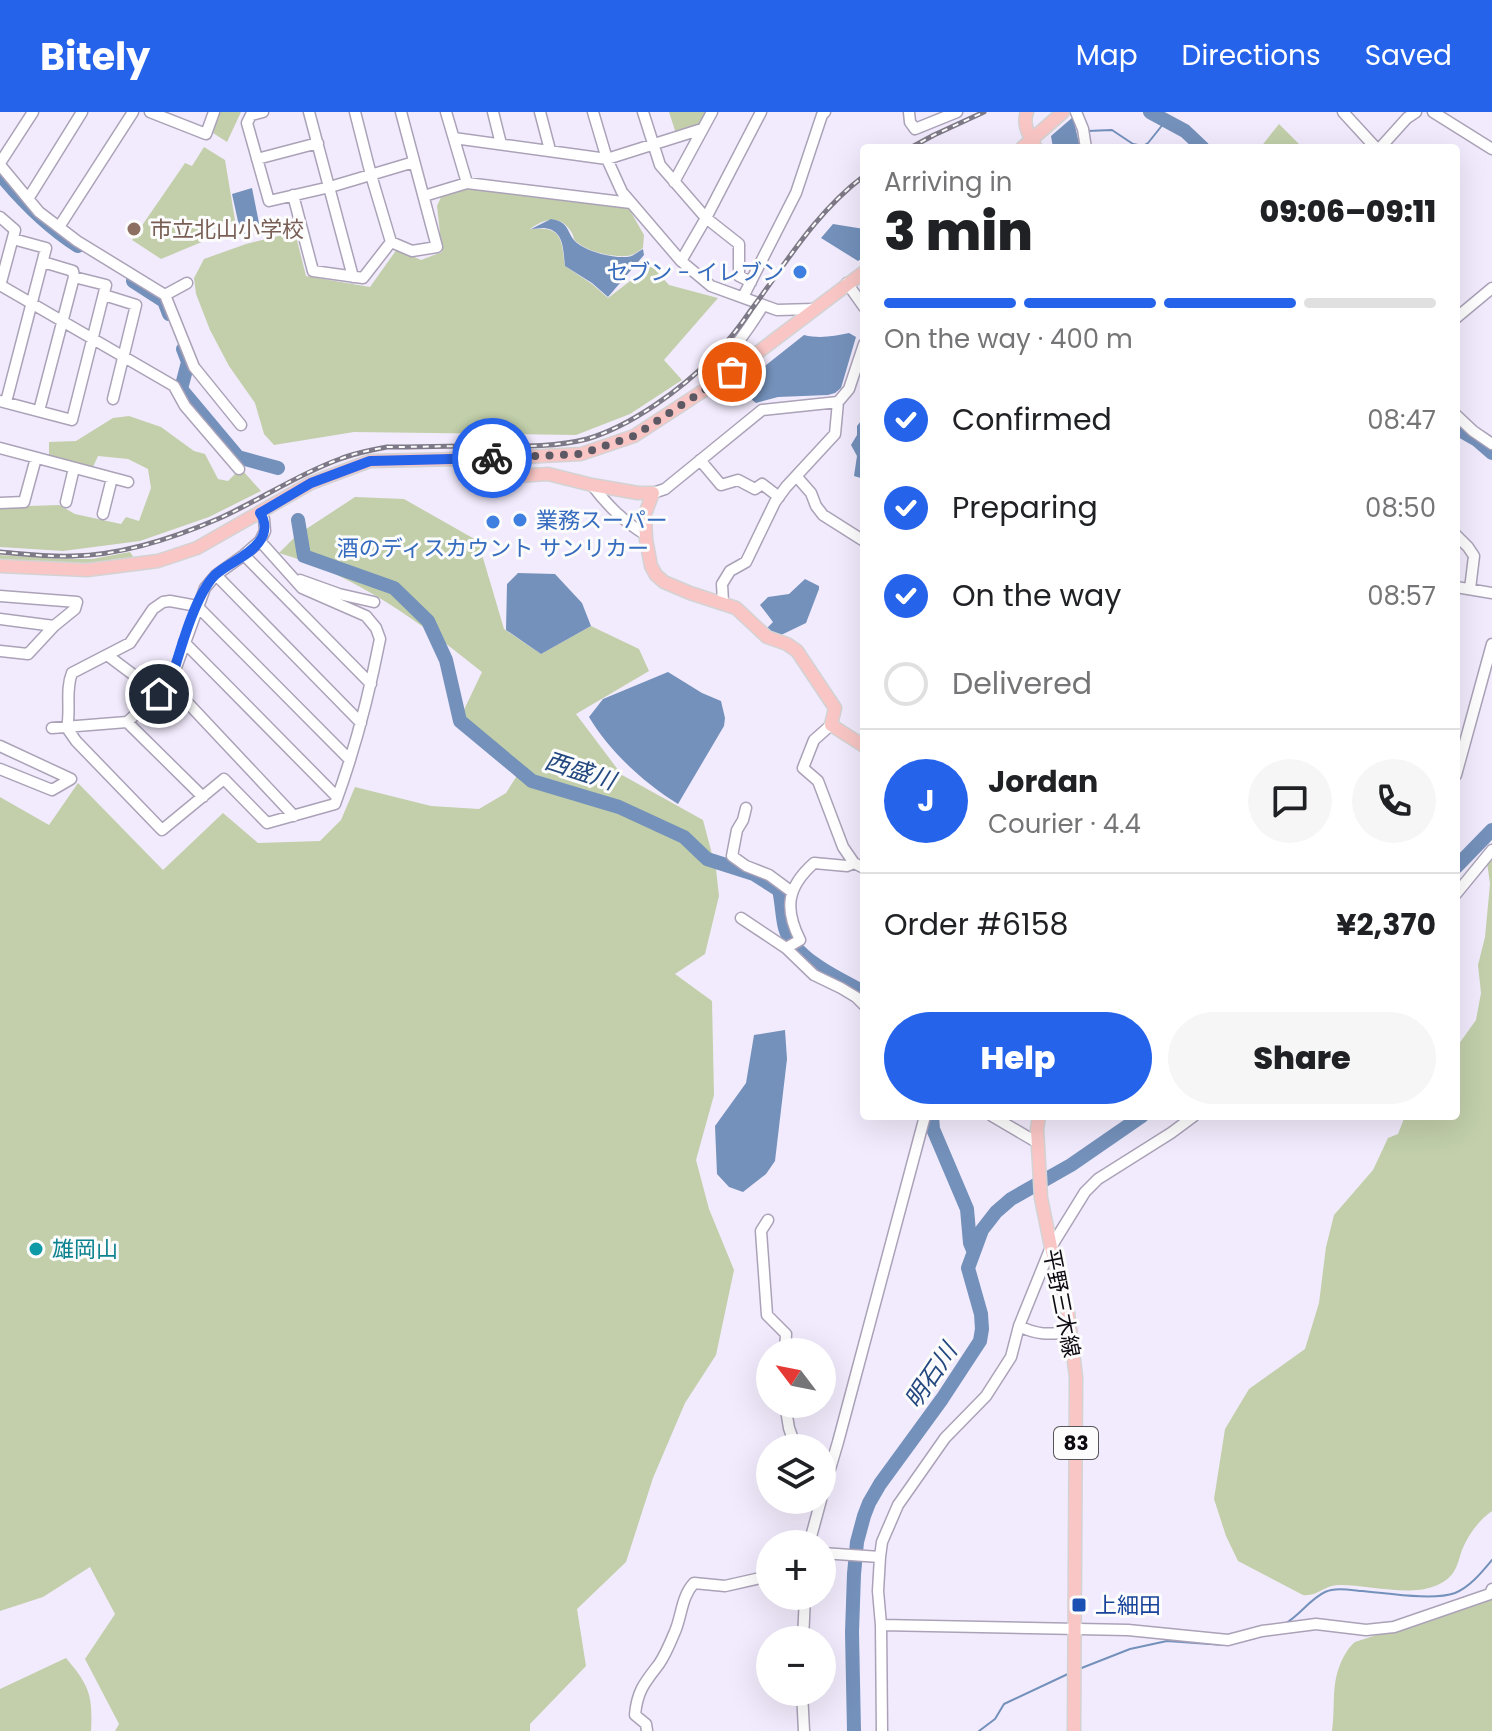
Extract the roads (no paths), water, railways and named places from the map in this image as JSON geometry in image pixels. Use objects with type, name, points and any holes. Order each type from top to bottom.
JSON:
[{"type":"main road","points":[[1027,112],[1025,120],[1030,144]]},
{"type":"main road","points":[[1031,144],[1063,112]]},
{"type":"main road","points":[[0,566],[87,570],[158,561],[197,548],[311,483],[370,461],[470,462],[581,454],[634,436],[732,372],[860,275]]},
{"type":"main road","points":[[470,462],[484,478],[548,474],[592,485],[653,493],[645,514],[651,566],[656,575],[664,582],[690,593],[736,608],[767,637],[797,651],[835,708],[831,725],[860,743]]},
{"type":"main road","name":"平野三木線","points":[[1038,1120],[1041,1198],[1068,1313],[1076,1377],[1074,1731]]},
{"type":"street","points":[[33,112],[0,164],[39,212],[77,241],[165,295],[194,367],[241,425]]},
{"type":"street","points":[[28,199],[82,112]]},
{"type":"street","points":[[59,227],[133,112]]},
{"type":"street","points":[[150,112],[206,134],[214,112]]},
{"type":"street","points":[[263,112],[251,115],[247,123],[269,201],[414,162]]},
{"type":"street","points":[[309,112],[353,277]]},
{"type":"street","points":[[355,112],[391,242]]},
{"type":"street","points":[[391,242],[412,251],[437,247],[401,112]]},
{"type":"street","points":[[446,112],[467,183]]},
{"type":"street","points":[[493,112],[501,144]]},
{"type":"street","points":[[540,112],[550,150]]},
{"type":"street","points":[[593,112],[607,159],[622,192],[681,261],[711,286],[763,305],[777,310],[814,309]]},
{"type":"street","points":[[643,112],[660,165],[706,218],[739,244],[739,276],[751,282]]},
{"type":"street","points":[[674,182],[712,112]]},
{"type":"street","points":[[681,261],[761,112]]},
{"type":"street","points":[[743,297],[796,193],[825,112]]},
{"type":"street","points":[[909,112],[915,129],[942,115],[957,112]]},
{"type":"street","points":[[1076,112],[1085,144]]},
{"type":"street","points":[[1343,112],[1374,144]]},
{"type":"street","points":[[1382,144],[1416,112]]},
{"type":"street","points":[[1433,112],[1492,149]]},
{"type":"street","points":[[454,138],[607,159],[702,129]]},
{"type":"street","points":[[257,159],[318,143]]},
{"type":"street","points":[[424,196],[467,183],[631,203]]},
{"type":"street","points":[[293,195],[313,271],[363,278],[391,242]]},
{"type":"street","points":[[0,217],[15,230],[0,285],[174,386],[185,406],[239,469]]},
{"type":"street","points":[[13,239],[46,248],[3,401],[72,420],[106,285],[74,277]]},
{"type":"street","points":[[39,411],[74,277],[73,271],[43,262]]},
{"type":"street","points":[[165,295],[187,283]]},
{"type":"street","points":[[847,283],[860,301]]},
{"type":"street","points":[[1460,315],[1492,288]]},
{"type":"street","points":[[104,295],[136,305],[113,399]]},
{"type":"street","points":[[707,388],[763,305]]},
{"type":"street","points":[[723,602],[722,584],[730,571],[746,562],[779,497],[835,434],[838,402],[849,389],[860,356]]},
{"type":"street","points":[[653,493],[665,489],[762,410],[838,402]]},
{"type":"street","points":[[1460,419],[1492,444]]},
{"type":"street","points":[[1,450],[128,482]]},
{"type":"street","points":[[0,503],[24,502],[36,458]]},
{"type":"street","points":[[700,460],[721,485],[738,480],[755,489],[762,484],[779,497]]},
{"type":"street","points":[[66,502],[74,468]]},
{"type":"street","points":[[797,477],[811,493],[823,515],[860,538]]},
{"type":"street","points":[[103,514],[112,478]]},
{"type":"street","points":[[592,485],[626,523],[646,535]]},
{"type":"street","points":[[52,728],[127,722],[170,684],[205,588],[216,575],[260,541],[265,531],[260,513]]},
{"type":"street","points":[[1460,539],[1474,556],[1470,589]]},
{"type":"street","points":[[260,541],[302,588],[366,616],[380,639],[361,723],[350,760],[335,804],[267,823],[224,779],[162,830],[67,728],[70,716],[69,679],[72,673],[130,643],[153,609],[170,601],[197,606],[350,760]]},
{"type":"street","points":[[244,555],[371,684]]},
{"type":"street","points":[[216,575],[361,723]]},
{"type":"street","points":[[294,578],[374,602]]},
{"type":"street","points":[[1460,588],[1492,593]]},
{"type":"street","points":[[0,596],[77,602],[75,609],[28,654],[0,651]]},
{"type":"street","points":[[0,619],[54,626]]},
{"type":"street","points":[[184,642],[337,797]]},
{"type":"street","points":[[1460,760],[1492,644]]},
{"type":"street","points":[[107,655],[159,694]]},
{"type":"street","points":[[170,684],[294,816]]},
{"type":"street","points":[[127,722],[203,797]]},
{"type":"street","points":[[831,725],[814,740],[803,768],[818,781],[843,847],[859,866]]},
{"type":"street","points":[[0,746],[71,779],[52,790],[0,769]]},
{"type":"street","points":[[746,808],[737,830],[732,856],[746,866],[769,875],[792,892]]},
{"type":"street","points":[[1460,889],[1492,850]]},
{"type":"street","points":[[786,948],[800,940],[789,904],[792,892],[806,870],[814,863],[859,866]]},
{"type":"street","points":[[741,918],[786,948],[814,975],[849,992],[860,1002]]},
{"type":"street","points":[[836,1448],[924,1120]]},
{"type":"street","points":[[999,1120],[1038,1143]]},
{"type":"street","points":[[882,1731],[880,1557],[885,1534],[904,1493],[945,1438],[986,1396],[1011,1357],[1019,1326],[1051,1247],[1085,1192],[1098,1179],[1189,1120]]},
{"type":"street","points":[[768,1220],[761,1231],[767,1315],[786,1334],[786,1338]]},
{"type":"street","points":[[1019,1326],[1044,1335],[1071,1332]]},
{"type":"street","points":[[836,1554],[880,1557]]},
{"type":"street","points":[[647,1731],[646,1724],[635,1715],[636,1703],[644,1682],[661,1662],[676,1629],[687,1591],[694,1583],[725,1586],[756,1578]]},
{"type":"street","points":[[881,1625],[1128,1630],[1228,1640],[1262,1631],[1316,1624],[1366,1630],[1394,1627],[1490,1594],[1492,1589]]},
{"type":"street","points":[[803,1706],[804,1731]]},
{"type":"water","points":[[1073,117],[1079,144],[1052,144],[1051,136]]},
{"type":"water","points":[[252,188],[260,228],[241,235],[232,194]]},
{"type":"water","points":[[551,219],[562,223],[577,243],[594,252],[626,257],[643,249],[644,255],[608,297],[565,266],[562,242],[556,233],[544,228],[531,229]]},
{"type":"water","points":[[833,224],[860,228],[860,260],[858,261],[821,238]]},
{"type":"water","points":[[849,333],[856,337],[841,388],[835,393],[778,397],[756,403],[737,388],[804,335],[821,337]]},
{"type":"water","points":[[860,422],[860,478],[854,476],[857,456],[851,445],[857,435]]},
{"type":"water","points":[[518,573],[555,574],[582,603],[591,626],[541,654],[506,630],[507,584]]},
{"type":"water","points":[[805,579],[819,586],[806,623],[779,636],[767,628],[773,622],[760,605],[768,597],[789,594]]},
{"type":"water","points":[[668,672],[721,701],[725,718],[724,726],[678,804],[629,766],[589,717],[603,699]]},
{"type":"water","points":[[785,1030],[787,1059],[775,1161],[766,1174],[743,1192],[729,1187],[717,1174],[715,1126],[746,1083],[754,1035]]},
{"type":"waterway","points":[[1150,112],[1185,131],[1199,144]]},
{"type":"waterway","points":[[1146,144],[1164,123],[1173,123]]},
{"type":"waterway","points":[[1087,131],[1112,130],[1133,144]]},
{"type":"waterway","name":"西盛川","points":[[0,174],[36,213],[78,246]]},
{"type":"waterway","name":"西盛川","points":[[133,281],[164,301],[169,314]]},
{"type":"waterway","name":"西盛川","points":[[183,349],[188,362],[181,389],[238,457],[278,468]]},
{"type":"waterway","points":[[1460,430],[1492,453]]},
{"type":"waterway","name":"西盛川","points":[[298,520],[304,556],[394,588],[428,621],[446,660],[460,721],[532,781],[619,807],[684,837],[707,859],[754,874],[779,890],[785,928],[797,949],[818,966],[860,990]]},
{"type":"waterway","name":"明石川","points":[[1460,863],[1492,830]]},
{"type":"waterway","name":"西盛川","points":[[932,1120],[933,1129],[967,1209],[973,1250]]},
{"type":"waterway","name":"明石川","points":[[854,1731],[852,1632],[857,1542],[869,1503],[880,1484],[980,1341],[981,1314],[968,1268],[982,1230],[1011,1199],[1071,1165],[1136,1120]]},
{"type":"waterway","points":[[1286,1623],[1320,1595],[1333,1590],[1422,1596],[1455,1593],[1471,1583],[1492,1560]]},
{"type":"waterway","points":[[1231,1644],[1255,1638]]},
{"type":"waterway","points":[[1079,1669],[1130,1649],[1167,1641],[1224,1645]]},
{"type":"waterway","points":[[979,1731],[995,1719],[1004,1704],[1070,1673]]},
{"type":"railway","points":[[917,144],[984,112]]},
{"type":"railway","points":[[0,552],[46,556],[92,555],[148,544],[220,518],[324,465],[375,449],[547,445],[574,442],[604,433],[655,405],[713,357],[816,222],[860,179]]},
{"type":"place","name":"市立北山小学校","points":[[134,229]]},
{"type":"place","name":"セブン - イレブン","points":[[800,272]]},
{"type":"place","name":"業務スーパー","points":[[520,520]]},
{"type":"place","name":"酒のディスカウント サンリカー","points":[[493,522]]},
{"type":"place","name":"雄岡山","points":[[36,1249]]},
{"type":"place","name":"上細田","points":[[1079,1605]]}]
